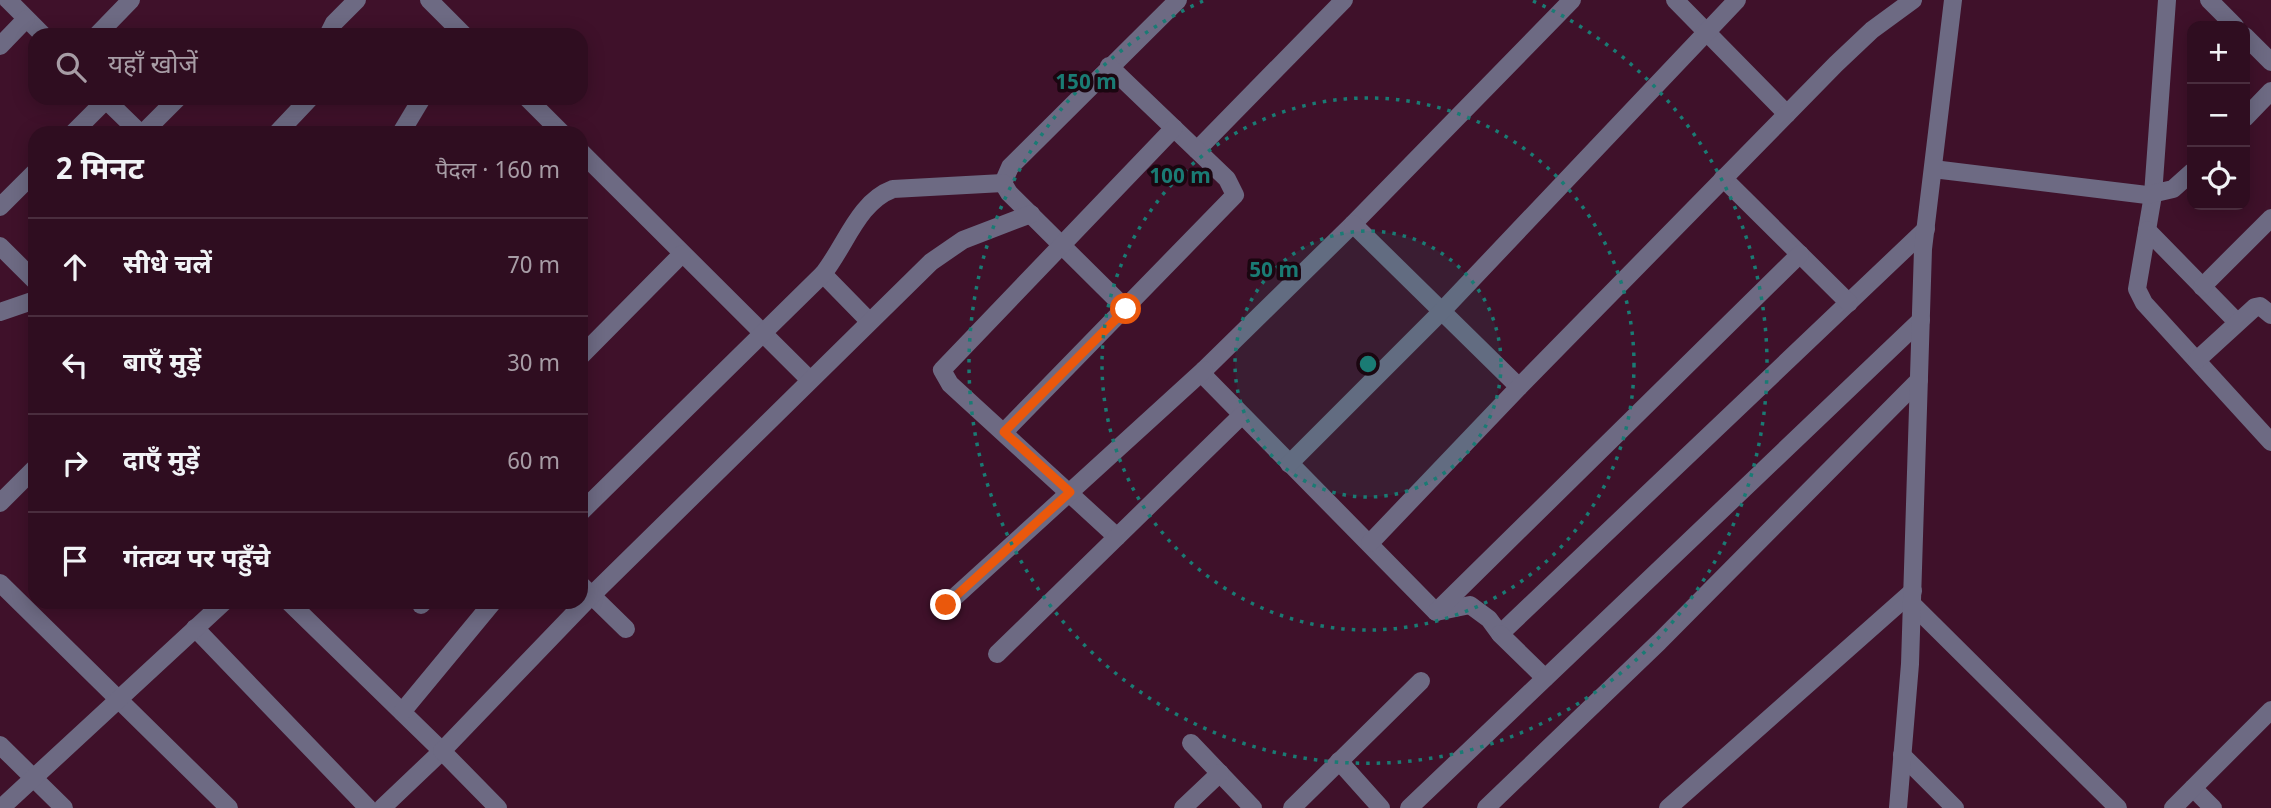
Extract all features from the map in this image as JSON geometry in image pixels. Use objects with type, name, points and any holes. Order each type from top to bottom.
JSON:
[{"type":"street","points":[[8,0],[36,28]]},
{"type":"street","points":[[104,28],[131,0]]},
{"type":"street","points":[[332,28],[357,0]]},
{"type":"street","points":[[429,0],[457,28]]},
{"type":"street","points":[[1003,183],[1010,167],[1178,0]]},
{"type":"street","points":[[946,605],[1204,370],[1353,224],[1572,0]]},
{"type":"street","points":[[1675,0],[1787,114]]},
{"type":"street","points":[[1289,464],[1441,312],[1737,0]]},
{"type":"street","points":[[1370,543],[1787,114],[1872,30],[1913,0]]},
{"type":"street","points":[[1898,808],[1912,598],[1926,229],[1953,0]]},
{"type":"street","points":[[2167,0],[2153,195],[2138,280],[2139,295],[2271,442]]},
{"type":"street","points":[[2209,0],[2230,21]]},
{"type":"street","points":[[1198,150],[1332,4]]},
{"type":"street","points":[[0,46],[26,19]]},
{"type":"street","points":[[2250,41],[2271,62]]},
{"type":"street","points":[[1004,432],[1235,195],[1227,179],[1110,65]]},
{"type":"street","points":[[2250,113],[2271,91]]},
{"type":"street","points":[[80,126],[99,105]]},
{"type":"street","points":[[112,105],[134,126]]},
{"type":"street","points":[[149,126],[171,105]]},
{"type":"street","points":[[283,126],[300,105]]},
{"type":"street","points":[[405,126],[418,105]]},
{"type":"street","points":[[533,105],[553,126]]},
{"type":"street","points":[[1116,537],[950,384],[942,370],[1174,128]]},
{"type":"street","points":[[588,159],[809,379]]},
{"type":"street","points":[[1933,169],[2153,195],[2173,189],[2187,176]]},
{"type":"street","points":[[1723,178],[1849,303]]},
{"type":"street","points":[[0,207],[28,179]]},
{"type":"street","points":[[1003,183],[1126,309]]},
{"type":"street","points":[[588,505],[823,274],[841,252],[863,209],[877,195],[893,189],[1003,183]]},
{"type":"street","points":[[588,589],[945,249],[1031,214]]},
{"type":"street","points":[[2202,287],[2271,218]]},
{"type":"street","points":[[1353,224],[1519,387]]},
{"type":"street","points":[[1500,634],[1926,229]]},
{"type":"street","points":[[2147,230],[2237,323]]},
{"type":"street","points":[[0,246],[28,274]]},
{"type":"street","points":[[588,349],[682,254]]},
{"type":"street","points":[[1436,612],[1800,254]]},
{"type":"street","points":[[823,274],[869,321]]},
{"type":"street","points":[[0,312],[28,302]]},
{"type":"street","points":[[2197,360],[2260,306],[2271,315]]},
{"type":"street","points":[[1409,808],[1921,320]]},
{"type":"street","points":[[1204,370],[1206,378],[1436,612]]},
{"type":"street","points":[[1486,808],[1659,642],[1919,380]]},
{"type":"street","points":[[997,654],[1242,415]]},
{"type":"street","points":[[0,503],[28,475]]},
{"type":"street","points":[[0,583],[229,808]]},
{"type":"street","points":[[588,593],[626,629]]},
{"type":"street","points":[[1668,808],[1912,598]]},
{"type":"street","points":[[1912,598],[2118,808]]},
{"type":"street","points":[[1436,612],[1470,604],[1489,619],[1500,634],[1545,678]]},
{"type":"street","points":[[1,808],[216,609]]},
{"type":"street","points":[[296,609],[498,808]]},
{"type":"street","points":[[402,712],[487,609]]},
{"type":"street","points":[[382,808],[442,751],[570,609]]},
{"type":"street","points":[[195,628],[368,808]]},
{"type":"street","points":[[1292,808],[1421,681]]},
{"type":"street","points":[[2173,808],[2271,710]]},
{"type":"street","points":[[1191,743],[1253,808]]},
{"type":"street","points":[[0,745],[64,808]]},
{"type":"street","points":[[1902,755],[1955,808]]},
{"type":"street","points":[[1339,761],[1381,808]]},
{"type":"street","points":[[1183,808],[1220,773]]},
{"type":"street","points":[[2193,788],[2213,808]]},
{"type":"route","points":[[946,605],[1070,492],[1004,432],[1126,309]]}]
